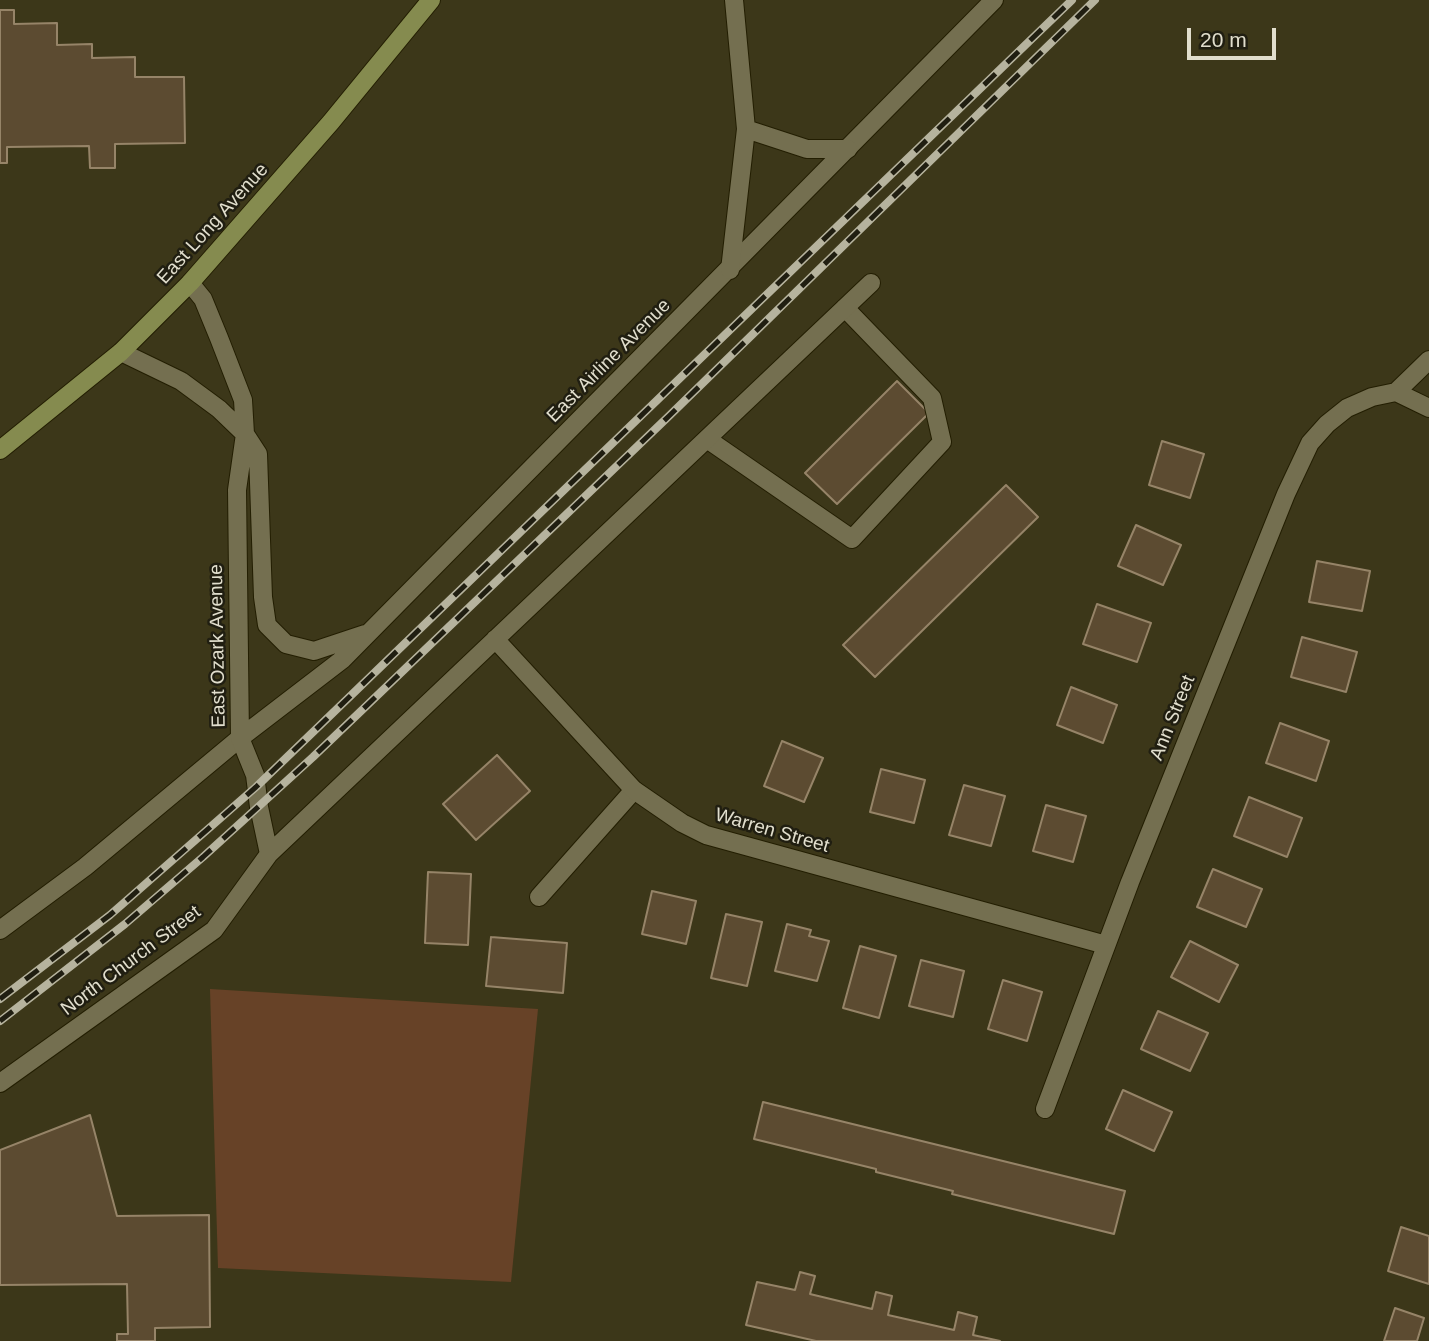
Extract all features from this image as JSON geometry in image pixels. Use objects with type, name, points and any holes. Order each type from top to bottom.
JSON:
[{"type":"main road","name":"East Long Avenue","points":[[0,450],[121,352],[190,282],[331,121],[431,0]]},
{"type":"street","points":[[730,270],[746,129],[734,0]]},
{"type":"street","name":"East Airline Avenue","points":[[0,930],[113,844],[240,738],[343,659],[995,0]]},
{"type":"street","points":[[746,129],[807,149],[848,149]]},
{"type":"street","name":"East Ozark Avenue","points":[[190,282],[203,299],[243,400],[245,434],[237,490],[240,738],[256,775],[259,807],[269,854]]},
{"type":"street","points":[[269,854],[871,283]]},
{"type":"street","points":[[707,439],[852,539],[942,442],[932,398],[845,309]]},
{"type":"street","points":[[121,352],[181,381],[219,409],[245,434],[258,454],[263,597],[267,625],[286,644],[314,651],[368,634]]},
{"type":"street","points":[[1429,360],[1396,392],[1429,408]]},
{"type":"street","name":"Ann Street","points":[[1045,1108],[1106,944],[1286,494],[1310,443],[1327,424],[1348,408],[1372,397],[1396,392]]},
{"type":"street","name":"Warren Street","points":[[495,639],[634,790],[682,823],[706,835],[1106,944]]},
{"type":"street","points":[[539,897],[634,790]]},
{"type":"street","name":"North Church Street","points":[[0,1083],[214,930],[269,854]]},
{"type":"shaded area","points":[[210,989],[538,1009],[511,1282],[218,1268]]},
{"type":"building","points":[[0,10],[14,10],[14,24],[57,23],[57,45],[92,44],[92,58],[135,57],[135,77],[184,77],[185,143],[115,144],[115,168],[90,168],[89,146],[7,147],[7,163],[0,163]]},
{"type":"building","points":[[897,381],[929,413],[837,504],[805,473]]},
{"type":"building","points":[[1162,441],[1204,454],[1190,498],[1149,485]]},
{"type":"building","points":[[1006,485],[1038,517],[875,677],[843,645]]},
{"type":"building","points":[[1136,525],[1181,545],[1163,585],[1118,566]]},
{"type":"building","points":[[1317,561],[1370,571],[1362,611],[1309,602]]},
{"type":"building","points":[[1097,604],[1151,623],[1137,662],[1083,644]]},
{"type":"building","points":[[1302,637],[1357,652],[1346,692],[1291,677]]},
{"type":"building","points":[[1071,687],[1117,705],[1103,743],[1057,725]]},
{"type":"building","points":[[1280,723],[1329,741],[1316,781],[1266,763]]},
{"type":"building","points":[[782,741],[823,758],[804,802],[764,786]]},
{"type":"building","points":[[497,755],[530,791],[476,840],[443,804]]},
{"type":"building","points":[[881,769],[925,780],[914,823],[870,812]]},
{"type":"building","points":[[964,785],[1005,796],[991,846],[949,835]]},
{"type":"building","points":[[1249,797],[1302,818],[1287,857],[1234,836]]},
{"type":"building","points":[[1046,805],[1086,816],[1073,862],[1033,851]]},
{"type":"building","points":[[1213,869],[1262,889],[1246,927],[1197,907]]},
{"type":"building","points":[[428,872],[471,874],[468,945],[425,943]]},
{"type":"building","points":[[652,891],[696,901],[686,944],[642,934]]},
{"type":"building","points":[[726,914],[762,922],[747,986],[711,978]]},
{"type":"building","points":[[787,924],[811,930],[809,936],[829,941],[817,981],[775,971]]},
{"type":"building","points":[[491,937],[567,943],[563,993],[486,986]]},
{"type":"building","points":[[1190,941],[1238,965],[1219,1002],[1171,977]]},
{"type":"building","points":[[860,946],[896,956],[879,1018],[843,1008]]},
{"type":"building","points":[[921,960],[964,971],[953,1017],[909,1006]]},
{"type":"building","points":[[1003,980],[1042,992],[1027,1041],[988,1029]]},
{"type":"building","points":[[1158,1011],[1208,1033],[1190,1071],[1141,1049]]},
{"type":"building","points":[[1123,1090],[1172,1112],[1154,1151],[1106,1129]]},
{"type":"building","points":[[763,1102],[1125,1191],[1114,1234],[952,1194],[953,1191],[876,1172],[876,1169],[754,1139]]},
{"type":"building","points":[[90,1115],[117,1216],[209,1215],[210,1327],[155,1328],[155,1341],[117,1341],[117,1334],[128,1334],[127,1284],[0,1285],[0,1150]]},
{"type":"building","points":[[1401,1227],[1429,1236],[1429,1284],[1388,1271]]},
{"type":"building","points":[[800,1272],[815,1276],[810,1294],[872,1309],[876,1292],[892,1296],[888,1315],[954,1330],[958,1312],[977,1317],[973,1335],[1000,1341],[816,1341],[746,1325],[757,1282],[795,1290]]},
{"type":"building","points":[[1395,1308],[1424,1318],[1417,1341],[1384,1341]]},
{"type":"railway","points":[[0,999],[110,915],[256,787],[1072,0]]},
{"type":"railway","points":[[0,1021],[125,924],[313,757],[669,416],[1095,0]]}]
